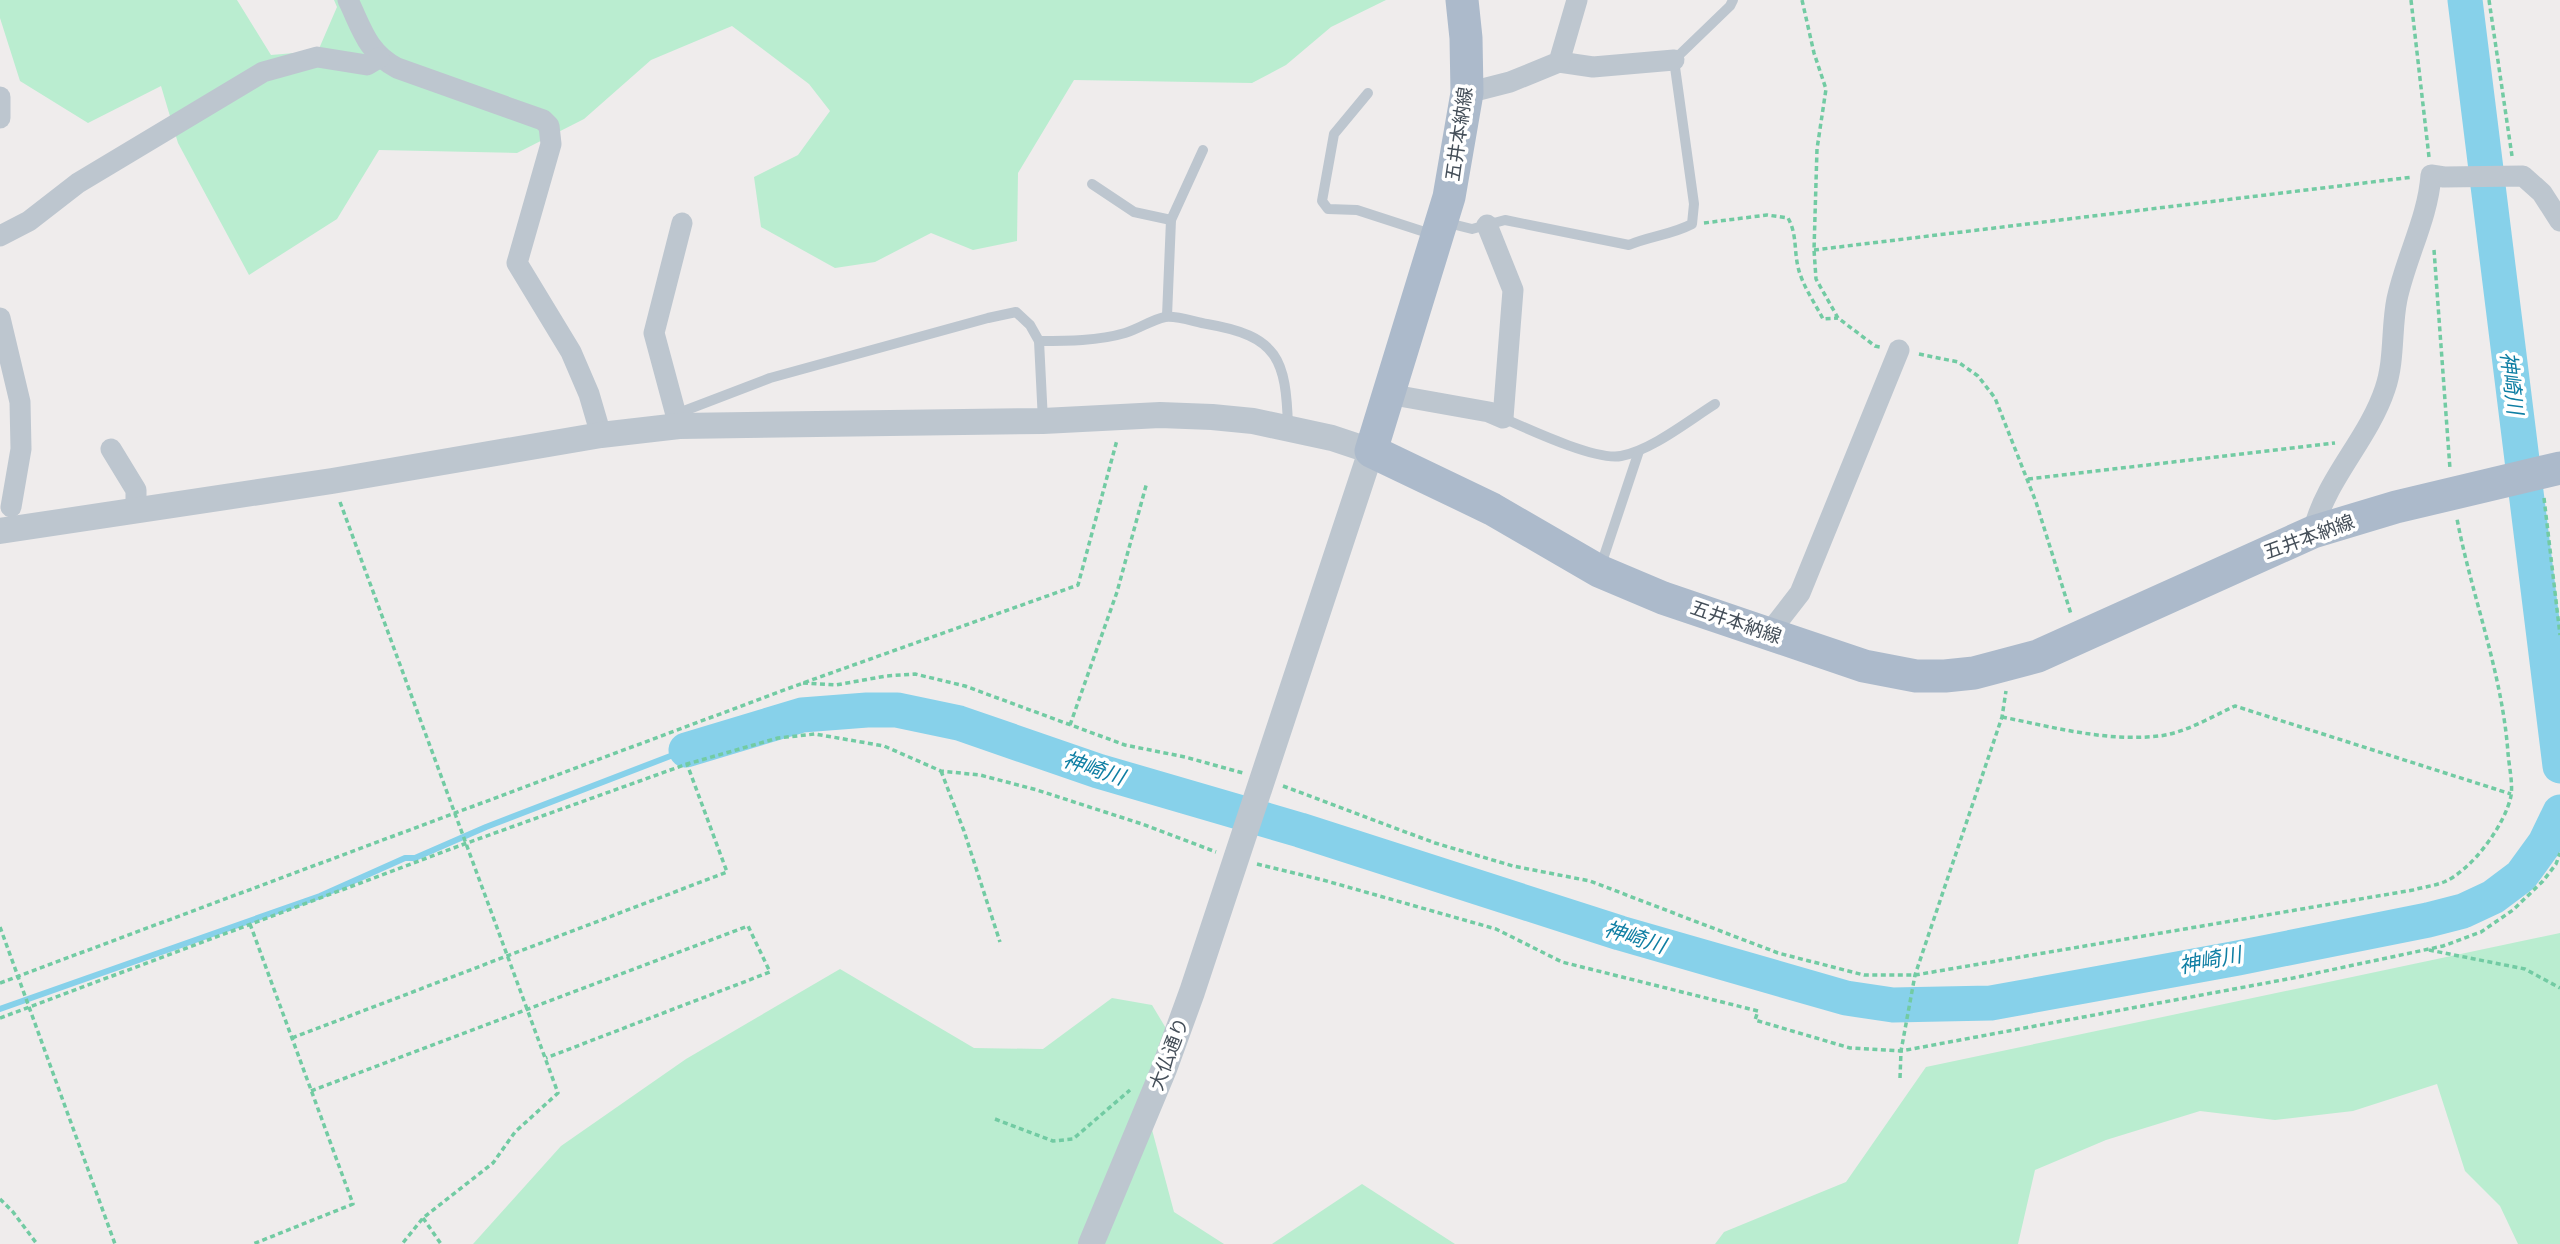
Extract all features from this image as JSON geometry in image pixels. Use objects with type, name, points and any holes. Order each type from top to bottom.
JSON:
[{"type":"main road","name":"五井本納線","points":[[1461,0],[1466,38],[1467,93],[1450,197],[1371,451],[1492,509],[1600,571],[1663,597],[1864,666],[1916,676],[1955,675],[2038,656],[2312,532],[2396,507],[2550,470]]},
{"type":"street","points":[[348,0],[369,44],[379,58],[397,68],[543,120],[549,126],[551,144],[517,263],[571,352],[589,394],[601,435]]},
{"type":"street","points":[[1559,62],[1577,0]]},
{"type":"street","points":[[0,236],[29,221],[78,183],[263,72],[317,57],[367,65],[379,58]]},
{"type":"street","points":[[1467,93],[1510,82],[1559,62],[1593,67],[1674,60]]},
{"type":"street","points":[[0,97],[0,118]]},
{"type":"street","points":[[2312,532],[2318,509],[2362,440],[2386,388],[2396,300],[2429,193],[2437,176],[2524,176],[2542,193],[2560,221]]},
{"type":"street","points":[[677,420],[654,332],[682,223]]},
{"type":"street","points":[[1388,394],[1489,412],[1503,418],[1513,290],[1487,225]]},
{"type":"street","points":[[0,318],[20,402],[21,449],[6,505],[31,512],[49,522]]},
{"type":"street","points":[[1769,634],[1800,593],[1899,350]]},
{"type":"street","points":[[0,531],[332,481],[677,420],[1043,421],[1123,416],[1212,417],[1253,421],[1371,451]]},
{"type":"street","points":[[111,449],[136,490],[136,511]]},
{"type":"street","name":"大仏通り","points":[[1091,1244],[1164,1069],[1371,451]]},
{"type":"lane","points":[[1368,93],[1334,134],[1322,201],[1328,209],[1357,210],[1439,229],[1472,229],[1505,220],[1629,244],[1646,237],[1676,233],[1692,224],[1694,204],[1674,60],[1733,0]]},
{"type":"lane","points":[[1167,316],[1171,220],[1203,150]]},
{"type":"lane","points":[[1092,184],[1135,212],[1171,220]]},
{"type":"lane","points":[[677,420],[770,378],[988,318],[1016,313],[1030,325],[1039,341],[1043,421]]},
{"type":"lane","points":[[1039,341],[1124,333],[1167,316],[1250,334],[1268,347],[1280,364],[1287,391],[1289,429]]},
{"type":"lane","points":[[1503,418],[1569,447],[1617,457],[1639,451],[1715,404]]},
{"type":"lane","points":[[1600,571],[1639,451]]},
{"type":"path","points":[[1802,0],[1814,53],[1826,89],[1817,149],[1814,250],[1816,279],[1838,318],[1875,346],[1958,362],[1978,376],[1995,398],[2028,479],[2077,639]]},
{"type":"path","points":[[1814,250],[2437,176],[2410,0]]},
{"type":"path","points":[[2489,0],[2515,175]]},
{"type":"path","points":[[1692,224],[1767,215],[1788,218],[1795,230],[1795,253],[1799,271],[1823,319],[1838,318]]},
{"type":"path","points":[[803,684],[836,685],[915,674],[965,686],[1125,746],[1185,757],[1263,779],[1435,842],[1513,866],[1590,881],[1778,953],[1864,975],[1915,975],[2399,892],[2446,881],[2491,840],[2503,818],[2511,794],[2506,732],[2491,648],[2466,568],[2452,493],[2434,248]]},
{"type":"path","points":[[0,984],[456,812],[1078,585],[1123,416]]},
{"type":"path","points":[[2028,479],[2362,440]]},
{"type":"path","points":[[2550,470],[2560,635]]},
{"type":"path","points":[[332,481],[558,1093],[515,1132],[493,1163],[423,1218],[402,1244]]},
{"type":"path","points":[[1070,725],[1117,592],[1147,482]]},
{"type":"path","points":[[1900,1078],[1901,1051],[1915,975],[2002,717],[2006,692],[2005,665]]},
{"type":"path","points":[[2002,717],[2102,736],[2160,736],[2195,725],[2235,706],[2511,794]]},
{"type":"path","points":[[0,1018],[467,842],[687,764],[778,738],[815,734],[884,746],[941,771],[980,775],[1037,790],[1142,824],[1236,859],[1323,880],[1496,929],[1562,962],[1758,1011],[1755,1020],[1850,1048],[1901,1051],[2293,978],[2427,950],[2466,939],[2505,916],[2543,881],[2556,864],[2560,853]]},
{"type":"path","points":[[292,1038],[727,872],[687,764]]},
{"type":"path","points":[[941,771],[1000,942]]},
{"type":"path","points":[[250,924],[353,1204],[253,1244]]},
{"type":"path","points":[[311,1091],[748,926],[770,972],[546,1059]]},
{"type":"path","points":[[0,927],[115,1244]]},
{"type":"path","points":[[2427,950],[2525,968],[2560,988]]},
{"type":"path","points":[[995,1119],[1053,1141],[1073,1139],[1145,1077],[1164,1069]]},
{"type":"path","points":[[0,1199],[37,1244]]},
{"type":"path","points":[[423,1218],[441,1244]]},
{"type":"green space","points":[[0,0],[237,0],[271,55],[318,51],[337,7],[334,0],[1386,0],[1331,27],[1286,65],[1252,83],[1074,80],[1018,173],[1017,241],[973,250],[931,233],[875,262],[835,268],[761,227],[754,177],[798,155],[830,111],[809,84],[732,26],[651,60],[584,119],[517,153],[379,150],[337,219],[249,275],[178,143],[161,86],[88,123],[20,81],[0,18]]},
{"type":"green space","points":[[2560,933],[2560,1244],[2518,1244],[2500,1206],[2465,1171],[2437,1084],[2353,1111],[2275,1120],[2200,1111],[2106,1140],[2035,1170],[2018,1244],[1715,1244],[1724,1232],[1846,1182],[1926,1067]]},
{"type":"green space","points":[[840,969],[974,1048],[1043,1049],[1112,998],[1152,1005],[1170,1035],[1147,1111],[1174,1212],[1224,1244],[473,1244],[561,1146],[686,1059]]},
{"type":"green space","points":[[1362,1184],[1455,1244],[1272,1244]]},
{"type":"waterway","name":"神崎川","points":[[2465,0],[2560,766]]},
{"type":"waterway","name":"神崎川","points":[[686,750],[802,715],[897,710],[959,723],[1098,771],[1300,830],[1620,933],[1846,998],[1893,1005],[1991,1003],[2238,958],[2463,911],[2493,897],[2521,876],[2545,843],[2560,812]]},
{"type":"waterway","points":[[0,1009],[320,896],[405,858],[415,858],[486,827],[686,750]]}]
